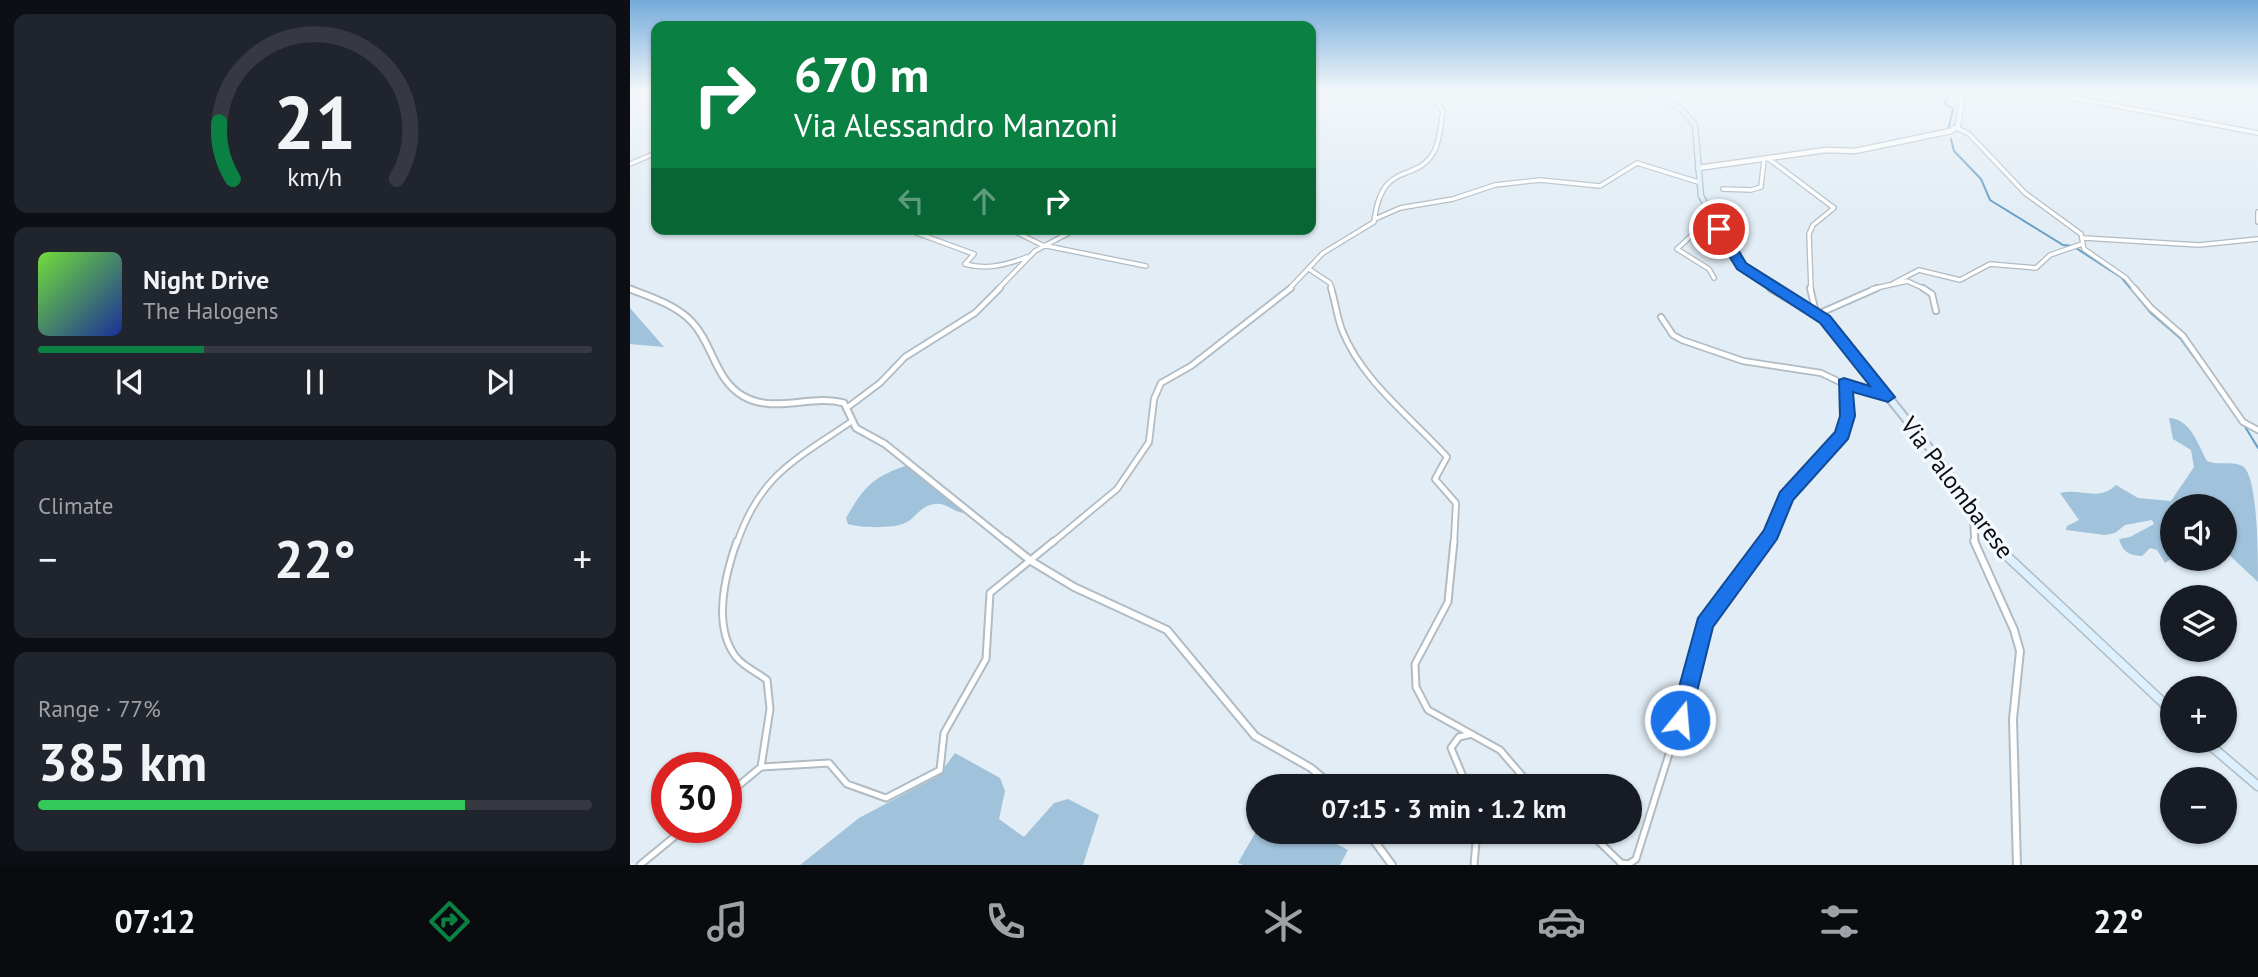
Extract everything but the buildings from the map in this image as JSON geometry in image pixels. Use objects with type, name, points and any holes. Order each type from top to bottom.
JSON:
[{"type":"main road","name":"Via Palombarese","points":[[1695,130],[1698,182],[1704,204],[1740,265],[1817,314],[1947,470],[1973,514],[2002,552],[2160,701]]},
{"type":"main road","points":[[2219,753],[2258,786]]},
{"type":"street","points":[[1375,219],[1377,198],[1385,183],[1421,163],[1436,149],[1439,130]]},
{"type":"street","points":[[1698,167],[1827,150],[1853,151],[1951,130]]},
{"type":"street","points":[[1962,130],[1969,134],[2028,195],[2084,237],[2185,243],[2244,243],[2258,239]]},
{"type":"street","points":[[630,164],[651,155]]},
{"type":"street","points":[[1723,189],[1760,188],[1764,183],[1767,159]]},
{"type":"street","points":[[1767,159],[1835,208],[1809,232],[1808,278],[1817,314],[1855,298],[1864,289],[1907,281],[1925,289],[1934,297],[1936,312]]},
{"type":"street","points":[[742,783],[761,767],[829,763],[845,783],[886,798],[938,772],[943,765],[944,733],[985,661],[989,594],[1111,495],[1138,460],[1151,436],[1153,404],[1161,383],[1192,365],[1284,295],[1321,255],[1375,219],[1398,208],[1452,200],[1495,185],[1543,180],[1600,186],[1637,163],[1651,165],[1678,178],[1698,182]]},
{"type":"street","points":[[2258,212],[2258,222]]},
{"type":"street","points":[[920,235],[974,254],[965,264],[979,269],[1003,266],[1028,257]]},
{"type":"street","points":[[1022,235],[1042,245],[1146,266]]},
{"type":"street","points":[[848,407],[881,382],[905,357],[979,309],[1042,245],[1063,235]]},
{"type":"street","points":[[1713,278],[1709,269],[1676,249],[1692,235],[1731,251]]},
{"type":"street","points":[[2082,244],[2084,237]]},
{"type":"street","points":[[1894,283],[1919,270],[1960,280],[1990,264],[2036,268],[2050,255],[2082,244]]},
{"type":"street","points":[[2082,244],[2089,253],[2126,278],[2151,308],[2186,339],[2245,424],[2258,430]]},
{"type":"street","points":[[1309,270],[1330,282],[1342,331],[1375,384],[1412,418],[1447,457],[1435,477],[1455,503],[1452,579],[1445,611],[1416,660],[1413,677],[1419,698],[1428,710],[1505,754],[1521,774]]},
{"type":"street","points":[[630,289],[692,323],[726,381],[742,396],[772,405],[831,399],[848,407],[857,429],[882,442],[1031,561],[1074,587],[1167,630],[1255,736],[1318,774]]},
{"type":"street","points":[[1661,317],[1680,340],[1746,361],[1824,374],[1844,384],[1888,397]]},
{"type":"street","points":[[1642,840],[1695,671],[1704,624],[1771,534],[1786,497],[1842,435],[1847,416],[1844,384]]},
{"type":"street","points":[[761,767],[770,715],[770,688],[764,677],[738,659],[730,646],[722,605],[729,571],[747,517],[763,491],[801,452],[852,421]]},
{"type":"street","points":[[1973,514],[1974,538],[2016,633],[2021,654],[2013,698],[2017,865]]},
{"type":"street","points":[[1462,774],[1451,749],[1457,738],[1473,734]]},
{"type":"street","points":[[640,865],[667,843]]},
{"type":"street","points":[[1377,844],[1392,865]]},
{"type":"street","points":[[1474,865],[1475,844]]},
{"type":"street","points":[[1601,844],[1620,863],[1629,863],[1637,856],[1641,844]]},
{"type":"shaded area","points":[[630,308],[664,347],[630,344]]},
{"type":"shaded area","points":[[2169,418],[2177,419],[2188,428],[2207,461],[2240,465],[2249,475],[2256,520],[2258,582],[2237,562],[2237,494],[2176,494],[2194,467],[2191,450],[2173,439]]},
{"type":"shaded area","points":[[908,465],[964,513],[942,504],[934,504],[910,520],[895,526],[848,524],[846,518],[870,484]]},
{"type":"shaded area","points":[[2116,485],[2138,498],[2160,500],[2160,555],[2157,550],[2150,548],[2142,556],[2130,554],[2124,550],[2119,539],[2130,537],[2154,524],[2152,520],[2125,525],[2115,533],[2105,535],[2066,530],[2067,526],[2079,520],[2060,493],[2103,493]]},
{"type":"shaded area","points":[[955,753],[1000,778],[1005,791],[999,819],[1024,837],[1054,803],[1068,799],[1099,815],[1083,865],[800,865],[859,818],[938,776]]},
{"type":"shaded area","points":[[1249,844],[1337,844],[1348,850],[1340,865],[1238,863]]},
{"type":"waterway","points":[[1951,139],[1954,151],[1981,179],[1990,200],[2063,245],[2073,246],[2122,278],[2151,313],[2180,338],[2216,387]]},
{"type":"waterway","points":[[2244,425],[2258,448]]},
{"type":"route","points":[[1680,720],[1696,666],[1704,624],[1771,534],[1780,506],[1790,491],[1817,466],[1843,434],[1847,416],[1844,384],[1873,395],[1888,397],[1825,320],[1741,266],[1719,229]]}]
